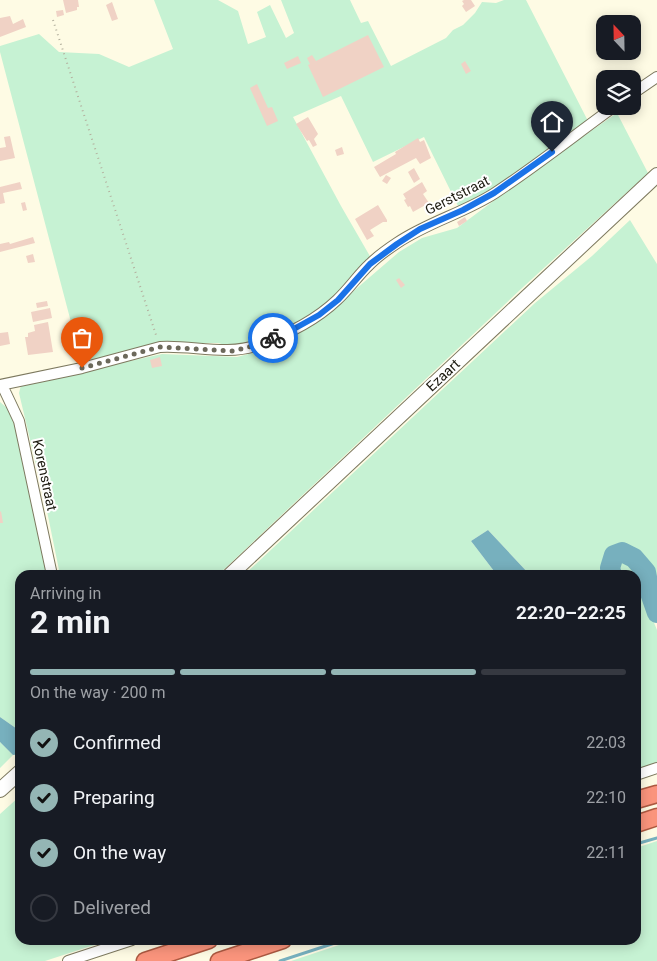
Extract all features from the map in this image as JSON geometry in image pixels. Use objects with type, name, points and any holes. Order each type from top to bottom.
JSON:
[{"type":"highway","points":[[641,799],[657,794]]},
{"type":"highway","points":[[641,822],[657,817]]},
{"type":"highway","points":[[144,961],[194,945]]},
{"type":"highway","points":[[219,961],[268,945]]},
{"type":"main road","name":"Ezaart","points":[[235,570],[657,175]]},
{"type":"main road","points":[[0,790],[15,776]]},
{"type":"street","points":[[641,88],[657,78]]},
{"type":"street","name":"Gerststraat","points":[[1,385],[82,368],[160,347],[233,351],[257,345],[292,330],[319,315],[370,264],[397,244],[420,229],[463,210],[494,193],[602,115]]},
{"type":"street","name":"Korenstraat","points":[[1,385],[19,421],[51,570]]},
{"type":"street","points":[[641,773],[657,768]]},
{"type":"street","points":[[68,961],[117,945]]},
{"type":"path","points":[[53,20],[160,347]]},
{"type":"green space","points":[[154,0],[218,0],[238,11],[248,44],[266,37],[257,12],[270,5],[286,38],[294,33],[281,0],[350,0],[361,23],[368,21],[391,66],[446,38],[475,13],[482,2],[496,3],[504,0],[526,0],[588,121],[480,198],[459,208],[424,137],[373,162],[341,96],[293,117],[371,258],[329,302],[313,314],[290,327],[256,341],[229,346],[218,343],[159,343],[82,364],[0,46],[39,34],[59,52],[99,54],[129,67],[173,49]]},
{"type":"green space","points":[[614,115],[618,115],[648,173],[521,289],[223,570],[59,570],[19,393],[21,385],[162,354],[237,357],[271,348],[291,337],[335,307],[399,252],[422,238],[457,228],[546,162]]},
{"type":"green space","points":[[630,220],[657,264],[657,599],[646,565],[635,552],[626,546],[618,546],[608,552],[607,570],[525,570],[488,530],[471,541],[493,570],[249,570],[535,303],[592,256]]},
{"type":"green space","points":[[0,402],[7,408],[13,419],[46,570],[15,570],[15,728],[0,717]]},
{"type":"green space","points":[[621,561],[629,564],[632,570],[618,570],[617,564]]},
{"type":"green space","points":[[641,591],[657,630],[657,764],[641,769]]},
{"type":"green space","points":[[0,742],[13,755],[0,768]]},
{"type":"green space","points":[[15,800],[15,945],[95,945],[45,961],[0,961],[0,814]]},
{"type":"green space","points":[[657,841],[657,961],[291,961],[339,945],[641,945],[641,846]]},
{"type":"water","points":[[488,530],[525,570],[493,570],[471,541]]},
{"type":"water","points":[[0,717],[15,728],[15,755],[13,755],[0,742]]},
{"type":"building","points":[[63,0],[78,0],[79,7],[77,7],[77,10],[66,13]]},
{"type":"building","points":[[471,0],[475,6],[466,12],[462,6],[464,4],[462,1]]},
{"type":"building","points":[[112,2],[118,19],[112,21],[106,5]]},
{"type":"building","points":[[63,10],[64,15],[57,17],[56,11]]},
{"type":"building","points":[[10,16],[13,24],[23,19],[26,27],[0,37],[0,18]]},
{"type":"building","points":[[368,35],[384,67],[323,97],[308,65],[310,64],[307,58],[312,55],[316,61]]},
{"type":"building","points":[[298,56],[301,63],[287,69],[284,63]]},
{"type":"building","points":[[465,61],[471,71],[466,74],[461,64]]},
{"type":"building","points":[[257,84],[268,108],[272,107],[278,121],[267,126],[250,88]]},
{"type":"building","points":[[308,117],[318,134],[314,139],[317,145],[313,147],[296,124]]},
{"type":"building","points":[[10,136],[15,158],[0,161],[0,148],[6,147],[4,137]]},
{"type":"building","points":[[418,138],[420,142],[424,140],[431,158],[420,164],[416,158],[380,177],[374,167]]},
{"type":"building","points":[[342,147],[344,154],[337,156],[335,150]]},
{"type":"building","points":[[414,168],[420,179],[414,183],[408,172]]},
{"type":"building","points":[[386,175],[391,178],[387,184],[382,181]]},
{"type":"building","points":[[20,182],[22,189],[3,193],[5,203],[0,204],[0,187]]},
{"type":"building","points":[[422,182],[427,191],[423,194],[429,203],[413,212],[404,200],[406,199],[403,194]]},
{"type":"building","points":[[25,202],[27,210],[23,211],[21,203]]},
{"type":"building","points":[[378,205],[387,222],[383,222],[370,230],[374,236],[367,240],[355,219]]},
{"type":"building","points":[[465,217],[467,221],[459,226],[457,222]]},
{"type":"building","points":[[33,237],[35,243],[0,252],[0,244],[9,242],[10,244]]},
{"type":"building","points":[[33,254],[35,262],[28,263],[26,256]]},
{"type":"building","points":[[399,278],[405,285],[401,288],[396,280]]},
{"type":"building","points":[[47,301],[48,306],[37,308],[36,303]]},
{"type":"building","points":[[50,308],[52,318],[33,322],[31,312]]},
{"type":"building","points":[[48,322],[53,352],[28,355],[25,337],[28,337],[28,333],[35,331],[34,325]]},
{"type":"building","points":[[8,332],[10,344],[0,346],[0,333]]},
{"type":"building","points":[[160,357],[162,366],[152,368],[150,360]]},
{"type":"building","points":[[1,511],[3,523],[0,523]]},
{"type":"waterway","points":[[611,570],[614,555],[622,552],[634,558],[646,572],[650,593],[657,613]]},
{"type":"waterway","points":[[641,843],[657,838]]},
{"type":"waterway","points":[[280,961],[329,945]]},
{"type":"way so far","points":[[82,368],[160,347],[173,346],[233,351],[257,345],[273,338]]},
{"type":"route","points":[[273,338],[319,315],[338,300],[370,264],[397,244],[420,229],[463,210],[494,193],[552,152]]}]
